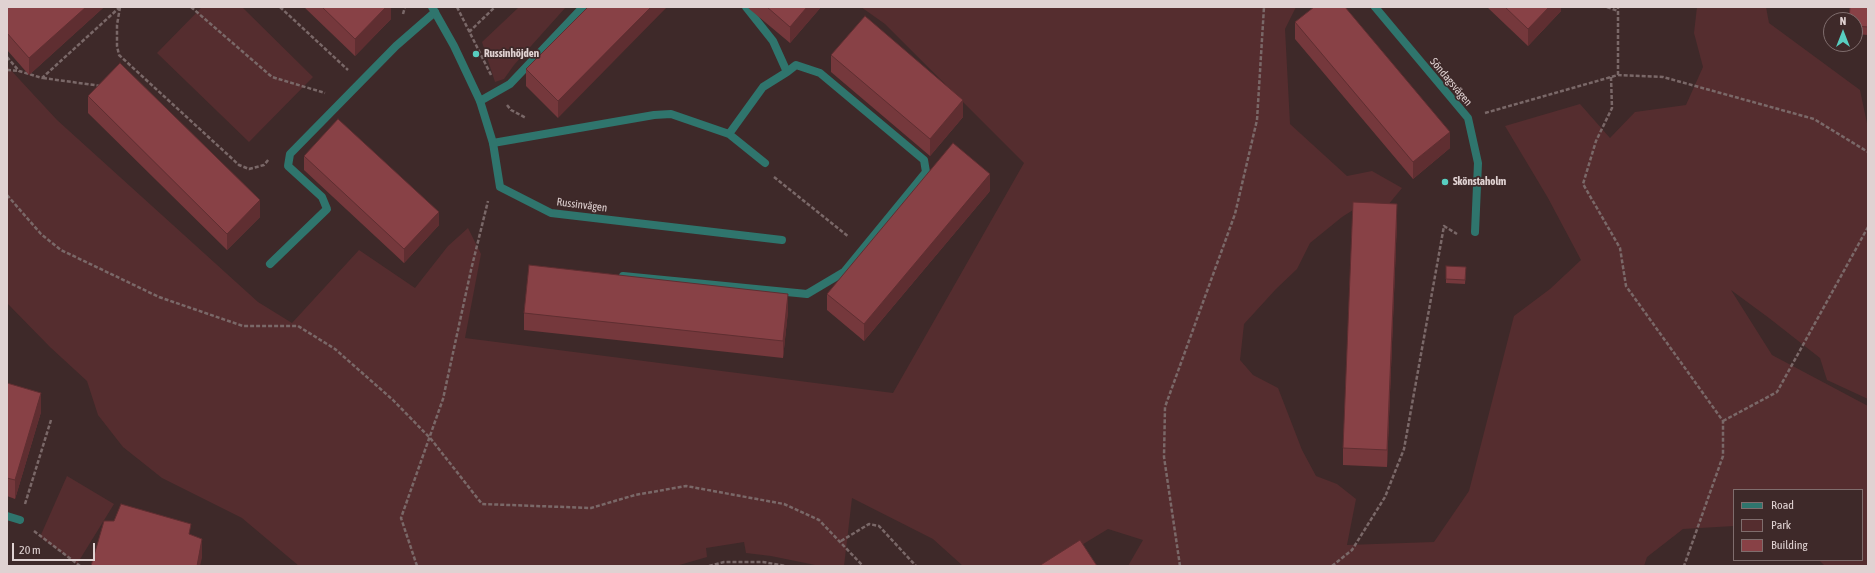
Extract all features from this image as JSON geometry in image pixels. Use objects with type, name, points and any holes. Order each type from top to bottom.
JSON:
[{"type":"street","points":[[480,100],[510,84],[583,7]]},
{"type":"street","points":[[746,7],[773,41],[787,72]]},
{"type":"street","name":"Söndagsvägen","points":[[1375,7],[1468,118],[1478,163],[1475,232]]},
{"type":"street","points":[[270,264],[327,209],[322,197],[288,166],[290,154],[433,10],[454,46],[480,100],[493,143],[500,187]]},
{"type":"street","points":[[612,275],[807,294],[844,272],[926,172],[924,160],[820,73],[796,66],[763,87],[729,134]]},
{"type":"street","points":[[493,143],[654,115],[671,114],[729,134],[765,163]]},
{"type":"street","name":"Russinvägen","points":[[500,187],[551,213],[782,240]]},
{"type":"street","points":[[7,516],[20,520]]},
{"type":"path","points":[[120,7],[117,25],[117,46],[119,55],[239,165],[249,169],[264,165],[274,154]]},
{"type":"path","points":[[42,78],[120,7]]},
{"type":"path","points":[[191,7],[272,78],[345,99]]},
{"type":"path","points":[[280,7],[352,73]]},
{"type":"path","points":[[399,20],[405,7]]},
{"type":"path","points":[[457,7],[498,90]]},
{"type":"path","points":[[454,46],[495,7]]},
{"type":"path","points":[[1180,566],[1164,457],[1165,407],[1235,214],[1257,120],[1264,7]]},
{"type":"path","points":[[1607,7],[1618,11]]},
{"type":"path","points":[[1618,7],[1618,75]]},
{"type":"path","points":[[7,57],[19,70]]},
{"type":"path","points":[[122,67],[127,62]]},
{"type":"path","points":[[7,70],[19,70],[42,78],[103,86]]},
{"type":"path","points":[[1468,118],[1612,78],[1618,75],[1663,78],[1814,119],[1868,152]]},
{"type":"path","points":[[1612,78],[1612,108],[1596,141],[1583,184],[1620,248],[1626,286],[1723,420],[1723,456],[1684,566]]},
{"type":"path","points":[[765,163],[765,170],[855,242],[865,246]]},
{"type":"path","points":[[417,566],[401,518],[444,399],[471,270],[490,193],[500,187]]},
{"type":"path","points":[[7,195],[41,234],[61,250],[159,297],[244,326],[298,326],[335,349],[362,372],[431,438],[482,504],[591,508],[635,495],[686,486],[784,504],[819,520],[841,541],[863,566]]},
{"type":"path","points":[[1332,566],[1352,550],[1386,497],[1404,449],[1444,226],[1457,234],[1475,232]]},
{"type":"path","points":[[1723,420],[1778,392],[1868,227]]},
{"type":"path","points":[[51,420],[20,520],[80,566]]},
{"type":"path","points":[[841,541],[869,524],[879,526],[916,566]]},
{"type":"path","points":[[709,566],[724,562],[763,562],[786,566]]},
{"type":"green space","points":[[202,7],[242,7],[313,77],[249,142],[157,53]]},
{"type":"green space","points":[[519,7],[566,7],[514,65],[504,79],[495,82],[482,42]]},
{"type":"green space","points":[[861,7],[1296,7],[1285,29],[1290,124],[1347,176],[1372,171],[1402,188],[1388,205],[1361,205],[1342,217],[1310,243],[1297,269],[1276,289],[1244,324],[1240,360],[1253,375],[1278,388],[1302,450],[1316,476],[1337,484],[1356,499],[1347,545],[1434,542],[1469,491],[1514,316],[1550,289],[1581,260],[1548,198],[1505,126],[1580,104],[1610,138],[1635,112],[1686,105],[1703,67],[1694,33],[1697,7],[1766,7],[1769,23],[1860,90],[1868,128],[1868,399],[1827,380],[1820,358],[1731,290],[1772,355],[1868,406],[1868,566],[1825,566],[1820,561],[1863,561],[1863,489],[1733,489],[1733,526],[1683,529],[1647,557],[1644,566],[1128,566],[1143,540],[1108,529],[1047,566],[963,566],[933,539],[852,498],[844,566],[820,566],[771,556],[746,553],[744,542],[706,548],[707,557],[676,566],[299,566],[242,518],[162,478],[123,447],[98,415],[87,381],[50,347],[7,303],[7,66],[57,120],[258,302],[292,323],[359,250],[415,288],[448,246],[468,228],[481,254],[465,338],[893,393],[1024,163],[885,24]]},
{"type":"green space","points":[[67,476],[114,504],[77,564],[40,537]]},
{"type":"building","points":[[8,7],[86,7],[29,58],[7,33]]},
{"type":"building","points":[[322,7],[386,7],[355,39]]},
{"type":"building","points":[[588,7],[651,7],[558,101],[526,69]]},
{"type":"building","points":[[767,7],[807,7],[790,27]]},
{"type":"building","points":[[1314,7],[1345,7],[1450,132],[1413,162],[1295,22]]},
{"type":"building","points":[[1505,7],[1549,7],[1528,29]]},
{"type":"building","points":[[1850,7],[1868,7],[1868,27],[1863,27],[1863,12],[1850,12]]},
{"type":"building","points":[[865,16],[963,100],[930,139],[831,55]]},
{"type":"building","points":[[120,63],[260,200],[227,234],[88,96]]},
{"type":"building","points":[[338,119],[439,212],[404,249],[304,156]]},
{"type":"building","points":[[953,143],[990,174],[864,324],[827,294]]},
{"type":"building","points":[[1353,202],[1397,204],[1387,450],[1343,448]]},
{"type":"building","points":[[529,265],[788,294],[783,341],[524,313]]},
{"type":"building","points":[[1446,266],[1466,267],[1465,280],[1446,279]]},
{"type":"building","points":[[7,383],[41,393],[15,480],[7,478]]},
{"type":"building","points":[[121,504],[191,524],[189,534],[202,539],[197,566],[91,566],[104,521],[114,521]]},
{"type":"building","points":[[1080,540],[1097,566],[1039,566]]},
{"type":"place","name":"Russinhöjden","points":[[476,54]]},
{"type":"place","name":"Skönstaholm","points":[[1445,182]]}]
